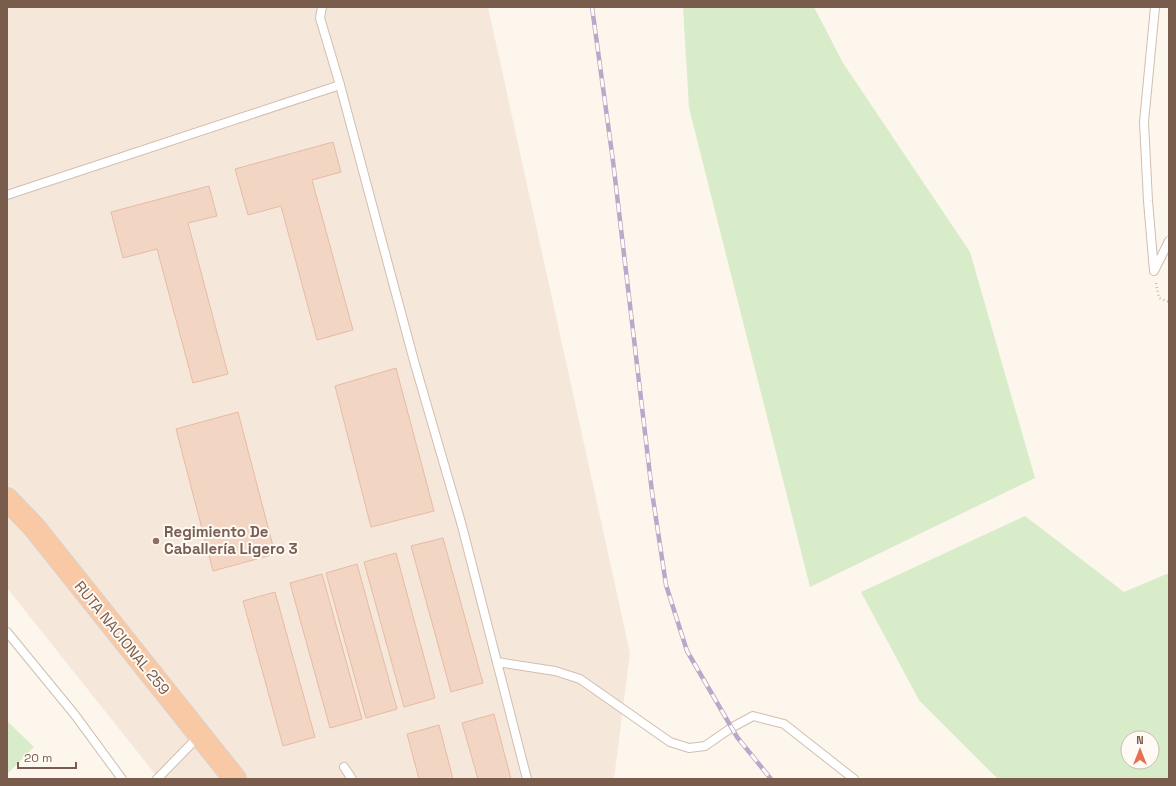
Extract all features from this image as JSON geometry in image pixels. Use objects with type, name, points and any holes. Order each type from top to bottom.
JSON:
[{"type":"highway","name":"RUTA NACIONAL 259","points":[[7,499],[34,527],[234,779]]},
{"type":"lane","points":[[322,7],[320,18],[340,85],[414,361],[462,526],[527,779]]},
{"type":"lane","points":[[1154,270],[1148,201],[1144,122],[1155,7]]},
{"type":"lane","points":[[7,194],[340,85]]},
{"type":"lane","points":[[1154,270],[1169,241]]},
{"type":"lane","points":[[7,632],[75,715],[122,779]]},
{"type":"lane","points":[[497,662],[555,671],[580,679],[670,742],[690,748],[705,746],[731,728],[753,716],[784,724],[854,779]]},
{"type":"lane","points":[[157,779],[200,735]]},
{"type":"lane","points":[[344,767],[352,779]]},
{"type":"path","points":[[1154,270],[1159,298],[1169,302]]},
{"type":"shaded area","points":[[7,7],[488,7],[630,653],[614,779],[159,779],[7,588]]},
{"type":"green space","points":[[683,7],[814,7],[843,63],[970,252],[1035,478],[810,587],[689,108]]},
{"type":"green space","points":[[1025,516],[1124,592],[1169,573],[1169,779],[998,779],[919,700],[861,592]]},
{"type":"green space","points":[[7,721],[34,747],[7,774]]},
{"type":"building","points":[[333,142],[341,172],[312,180],[353,330],[317,340],[281,206],[248,215],[235,169]]},
{"type":"building","points":[[209,186],[217,216],[188,223],[228,374],[193,383],[157,249],[123,258],[111,212]]},
{"type":"building","points":[[396,368],[434,511],[371,527],[335,386]]},
{"type":"building","points":[[238,412],[275,554],[213,571],[176,429]]},
{"type":"building","points":[[443,538],[483,683],[451,692],[411,546]]},
{"type":"building","points":[[396,553],[435,698],[404,707],[364,562]]},
{"type":"building","points":[[357,564],[397,709],[366,718],[326,573]]},
{"type":"building","points":[[322,574],[362,719],[330,728],[290,583]]},
{"type":"building","points":[[275,592],[315,737],[283,746],[243,601]]},
{"type":"building","points":[[494,714],[511,779],[478,779],[462,723]]},
{"type":"building","points":[[439,725],[453,779],[419,779],[407,734]]},
{"type":"railway","points":[[592,7],[613,161],[652,492],[666,585],[687,651],[737,737],[771,779]]},
{"type":"place","name":"Regimiento De Caballería Ligero 3","points":[[156,541]]}]
